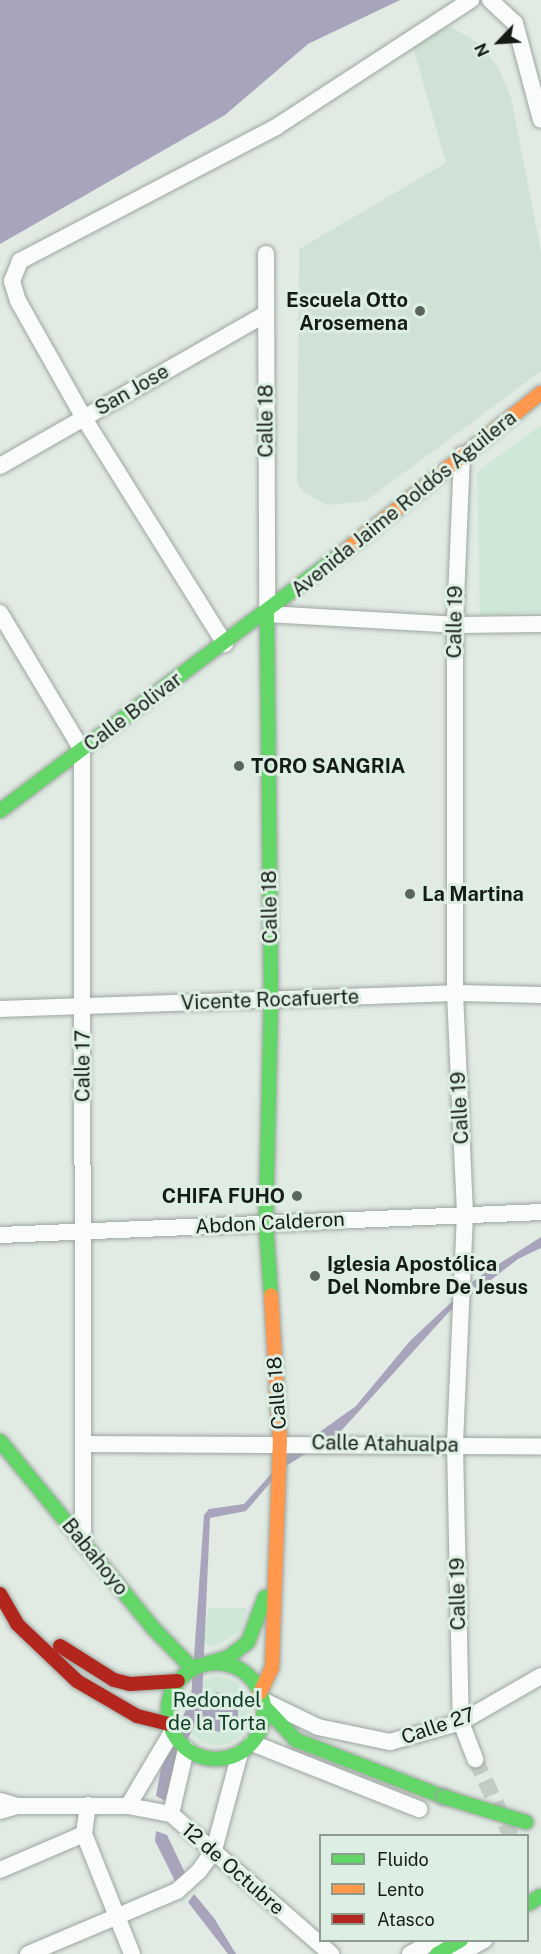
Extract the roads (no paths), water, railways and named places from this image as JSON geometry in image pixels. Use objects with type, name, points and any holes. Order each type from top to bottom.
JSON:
[{"type":"main road","name":"Avenida Jaime Roldós Aguilera","points":[[267,614],[462,454],[541,393]]},
{"type":"main road","name":"Calle Bolivar","points":[[0,811],[267,614]]},
{"type":"main road","name":"Calle 18","points":[[262,1699],[272,1667],[280,1442],[266,1224],[271,999],[267,614]]},
{"type":"main road","name":"Babahoyo","points":[[0,1442],[83,1543],[193,1669]]},
{"type":"main road","name":"Calle 18","points":[[209,1663],[239,1651],[256,1630],[276,1560]]},
{"type":"main road","points":[[3,1599],[100,1675],[130,1684],[178,1681]]},
{"type":"main road","points":[[3,1599],[17,1624],[77,1681],[137,1716],[171,1728],[186,1749],[211,1760],[250,1743],[303,1743]]},
{"type":"main road","points":[[171,1728],[171,1694],[178,1681],[193,1669],[209,1663],[239,1670],[283,1730],[303,1743],[444,1797],[526,1822],[541,1824]]},
{"type":"main road","points":[[250,1743],[262,1699]]},
{"type":"main road","points":[[437,1954],[459,1942]]},
{"type":"street","points":[[225,644],[84,418],[18,301],[12,281],[20,261],[276,127],[471,0]]},
{"type":"street","points":[[490,0],[515,23],[541,120]]},
{"type":"street","name":"Calle 18","points":[[266,254],[267,614]]},
{"type":"street","name":"San Jose","points":[[0,466],[265,314]]},
{"type":"street","name":"Calle 19","points":[[462,454],[455,625],[455,993],[465,1214],[455,1445],[461,1722],[475,1759]]},
{"type":"street","points":[[0,613],[82,750]]},
{"type":"street","points":[[267,614],[455,625],[541,624]]},
{"type":"street","name":"Calle 17","points":[[82,750],[83,1543]]},
{"type":"street","name":"Vicente Rocafuerte","points":[[0,1009],[455,993],[541,995]]},
{"type":"street","name":"Abdon Calderon","points":[[0,1235],[541,1212]]},
{"type":"street","name":"Calle Atahualpa","points":[[84,1444],[280,1442],[541,1446]]},
{"type":"street","name":"Calle 27","points":[[262,1699],[318,1727],[390,1742],[461,1722],[541,1676]]},
{"type":"street","points":[[128,1806],[171,1728]]},
{"type":"street","points":[[28,1954],[177,1892],[214,1850],[250,1743],[419,1809]]},
{"type":"street","points":[[171,1815],[186,1749]]},
{"type":"street","name":"12 de Octubre","points":[[0,1801],[17,1806]]},
{"type":"street","points":[[88,1805],[84,1834],[132,1954]]},
{"type":"street","name":"12 de Octubre","points":[[0,1811],[17,1806],[88,1805],[128,1806],[171,1815],[214,1850],[330,1954]]},
{"type":"street","points":[[0,1870],[84,1834]]},
{"type":"street","points":[[410,1954],[433,1942]]},
{"type":"street","points":[[459,1954],[482,1942]]},
{"type":"tunnel","points":[[475,1759],[510,1834]]},
{"type":"place","name":"Escuela Otto Arosemena","points":[[420,311]]},
{"type":"place","name":"TORO SANGRIA","points":[[239,766]]},
{"type":"place","name":"La Martina","points":[[410,894]]},
{"type":"place","name":"CHIFA FUHO","points":[[297,1196]]},
{"type":"place","name":"Iglesia Apostólica Del Nombre De Jesus","points":[[315,1276]]},
{"type":"park label","name":"Redondel de la Torta","points":[[217,1712]]}]
